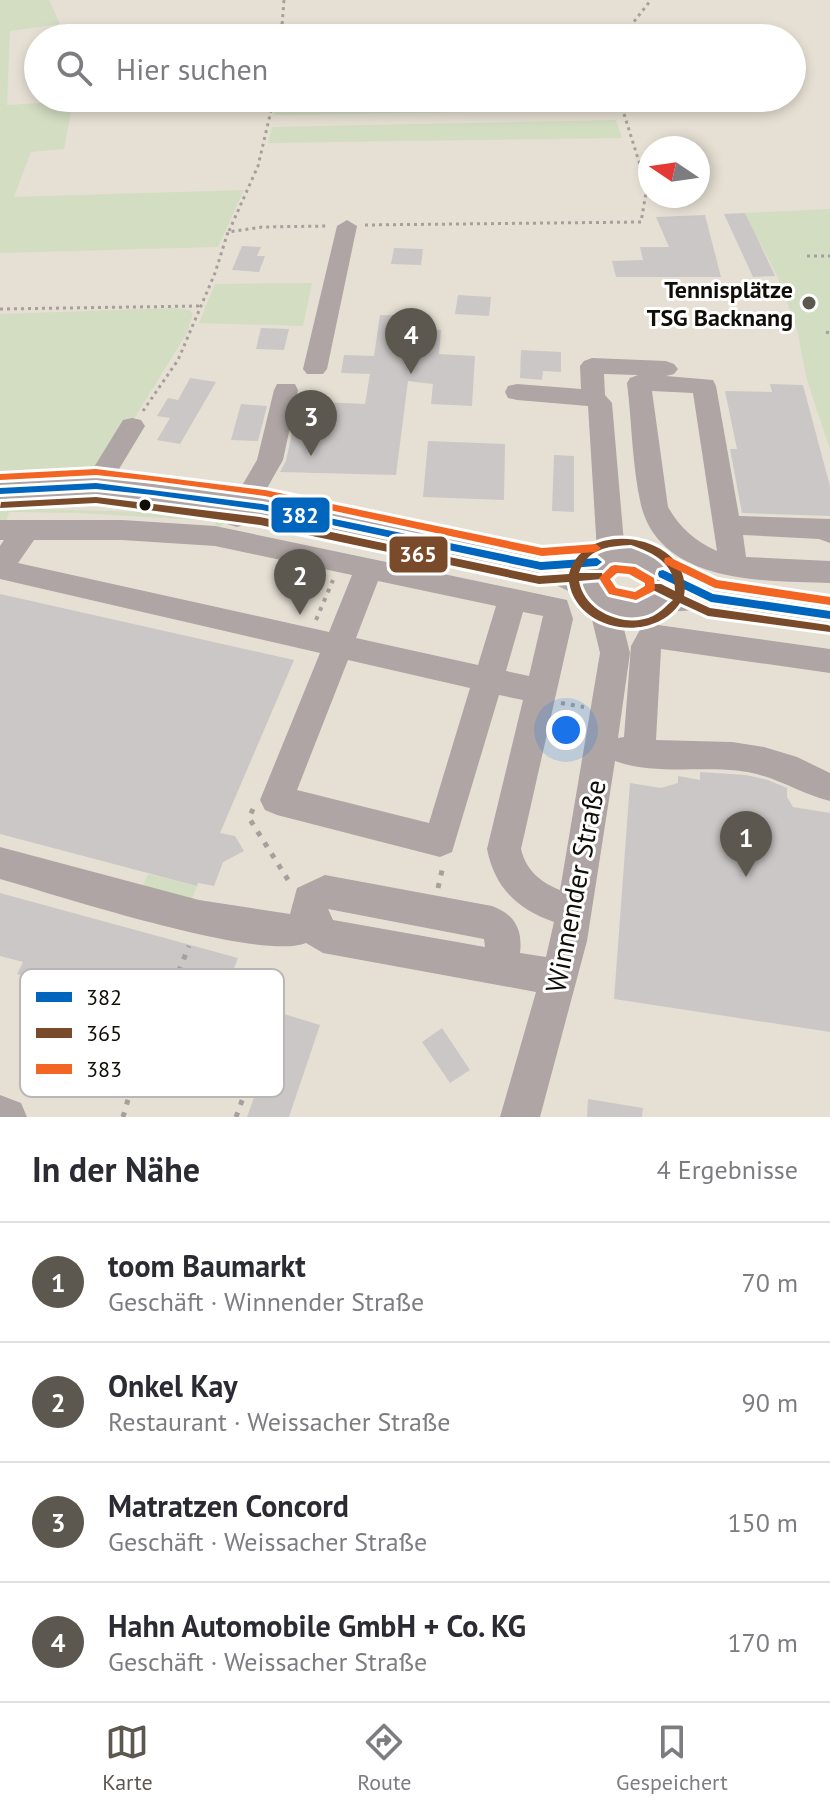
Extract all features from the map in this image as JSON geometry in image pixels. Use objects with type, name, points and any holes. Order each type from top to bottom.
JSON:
[{"type":"street","points":[[315,369],[347,226]]},
{"type":"street","name":"Winnender Straße","points":[[520,1117],[560,978],[574,910],[615,653],[600,577],[609,505],[592,366],[690,370]]},
{"type":"street","points":[[734,567],[704,386],[639,383],[655,507],[661,523],[671,536],[690,550],[734,567],[830,572]]},
{"type":"street","points":[[225,538],[270,460],[286,390]]},
{"type":"street","points":[[517,392],[596,401]]},
{"type":"street","points":[[96,486],[132,426]]},
{"type":"street","points":[[0,491],[96,486],[244,504],[600,577],[622,611],[654,586]]},
{"type":"street","points":[[609,505],[655,507]]},
{"type":"street","points":[[609,505],[654,586]]},
{"type":"street","points":[[728,525],[829,529],[830,533]]},
{"type":"street","points":[[542,692],[4,570],[4,561],[14,529],[192,533],[557,608],[559,613],[542,692],[504,849],[506,862],[519,884],[557,907],[574,910]]},
{"type":"street","points":[[600,577],[623,553],[654,586],[711,598],[830,615]]},
{"type":"street","points":[[369,568],[277,800],[440,841],[513,598]]},
{"type":"street","name":"Winnender Straße","points":[[615,653],[654,586]]},
{"type":"street","points":[[639,753],[646,646],[651,636],[830,661]]},
{"type":"street","points":[[601,747],[639,753],[700,752],[752,759],[789,768],[808,781],[830,787]]},
{"type":"street","points":[[0,863],[209,919],[281,931],[293,931],[325,892],[433,911],[500,927],[504,934],[500,967]]},
{"type":"street","points":[[310,911],[323,936],[560,978]]},
{"type":"street","points":[[0,1115],[7,1117]]},
{"type":"path","points":[[282,24],[284,0]]},
{"type":"path","points":[[632,24],[651,0]]},
{"type":"path","points":[[132,426],[178,360],[215,273],[228,232],[258,166],[271,112]]},
{"type":"path","points":[[228,232],[262,227],[641,222],[647,187],[623,112]]},
{"type":"path","points":[[807,256],[830,256]]},
{"type":"path","points":[[0,309],[199,306]]},
{"type":"path","points":[[277,800],[259,796],[249,818],[285,878],[310,911]]},
{"type":"path","points":[[433,911],[446,851],[440,841]]},
{"type":"path","points":[[180,969],[189,946]]},
{"type":"path","points":[[123,1117],[129,1097]]},
{"type":"path","points":[[236,1117],[243,1097]]},
{"type":"green space","points":[[0,0],[49,0],[60,24],[24,24],[24,29],[10,31],[7,105],[24,104],[24,112],[71,112],[64,149],[31,152],[14,197],[244,190],[218,247],[0,253]]},
{"type":"green space","points":[[275,112],[479,112],[274,115]]},
{"type":"green space","points":[[616,120],[622,138],[268,143],[272,127]]},
{"type":"green space","name":"Tennisplätze TSG Backnang","points":[[830,209],[830,450],[807,380],[797,329],[778,278],[745,213]]},
{"type":"green space","points":[[312,283],[303,326],[199,323],[215,284]]},
{"type":"green space","points":[[190,310],[193,314],[187,333],[100,474],[0,475],[0,314]]},
{"type":"green space","points":[[0,508],[149,512],[230,518],[215,531],[216,521],[79,513],[9,512],[6,522],[0,522]]},
{"type":"green space","points":[[148,874],[197,886],[191,901],[142,888]]},
{"type":"building","points":[[745,213],[775,276],[753,277],[724,214]]},
{"type":"building","points":[[705,215],[721,277],[616,277],[612,261],[643,260],[640,247],[669,247],[656,217]]},
{"type":"building","points":[[242,246],[261,247],[257,256],[265,256],[259,272],[232,270]]},
{"type":"building","points":[[394,248],[423,249],[421,265],[391,264]]},
{"type":"building","points":[[458,295],[491,297],[489,316],[455,314]]},
{"type":"building","points":[[380,315],[416,316],[414,329],[441,330],[439,354],[475,356],[472,406],[431,404],[433,384],[408,381],[396,475],[280,472],[286,461],[299,401],[365,404],[370,374],[341,373],[344,355],[374,356]]},
{"type":"building","points":[[261,328],[289,329],[284,350],[256,349]]},
{"type":"building","points":[[521,350],[561,352],[561,372],[543,371],[542,380],[520,378]]},
{"type":"building","points":[[190,378],[216,382],[180,444],[157,440],[170,418],[157,416],[168,398],[178,400]]},
{"type":"building","points":[[770,384],[803,385],[830,486],[830,516],[742,513],[730,449],[737,449],[725,391],[772,392]]},
{"type":"building","points":[[241,404],[267,406],[258,441],[231,440]]},
{"type":"building","points":[[428,441],[505,444],[504,500],[423,497]]},
{"type":"building","points":[[554,455],[574,456],[574,512],[552,511]]},
{"type":"building","points":[[0,594],[294,660],[220,833],[235,836],[244,851],[223,862],[214,886],[198,883],[197,886],[0,834]]},
{"type":"building","points":[[700,772],[768,780],[787,788],[787,797],[793,807],[830,813],[830,1032],[614,999],[630,783],[661,788],[678,783],[678,776],[700,780]]},
{"type":"building","points":[[0,893],[238,958],[234,969],[20,969],[20,975],[17,974],[23,962],[0,956]]},
{"type":"building","points":[[284,1014],[320,1025],[289,1117],[247,1117],[254,1097],[284,1097]]},
{"type":"building","points":[[442,1028],[470,1070],[450,1083],[422,1042]]},
{"type":"building","points":[[588,1099],[643,1108],[642,1117],[587,1117]]},
{"type":"transit line","name":"383","points":[[0,477],[96,472],[154,478],[265,493],[542,552],[596,548]]},
{"type":"transit line","name":"382","points":[[0,491],[96,486],[153,492],[262,507],[541,566],[597,562]]},
{"type":"transit line","name":"365","points":[[1,505],[96,500],[151,506],[260,521],[539,580],[598,576]]},
{"type":"transit line","name":"365","points":[[675,603],[655,620],[617,623],[593,612],[584,603],[574,586],[574,571],[581,558],[594,548],[611,542],[631,542],[650,548],[669,561],[678,576],[679,595]]},
{"type":"transit line","name":"383","points":[[669,561],[715,584],[830,601]]},
{"type":"transit line","name":"383","points":[[615,569],[631,570],[650,581],[650,588],[636,596],[613,591],[604,578],[615,569]]},
{"type":"transit line","name":"382","points":[[663,574],[711,598],[830,615]]},
{"type":"transit line","name":"365","points":[[657,587],[708,612],[828,629]]},
{"type":"place","name":"Tennisplätze TSG Backnang","points":[[809,303]]},
{"type":"place","name":"Hahn Automobile GmbH + Co. KG","points":[[411,374]]},
{"type":"place","name":"Matratzen Concord","points":[[311,456]]},
{"type":"place","name":"Onkel Kay","points":[[300,615]]},
{"type":"place","name":"toom Baumarkt","points":[[746,877]]}]
